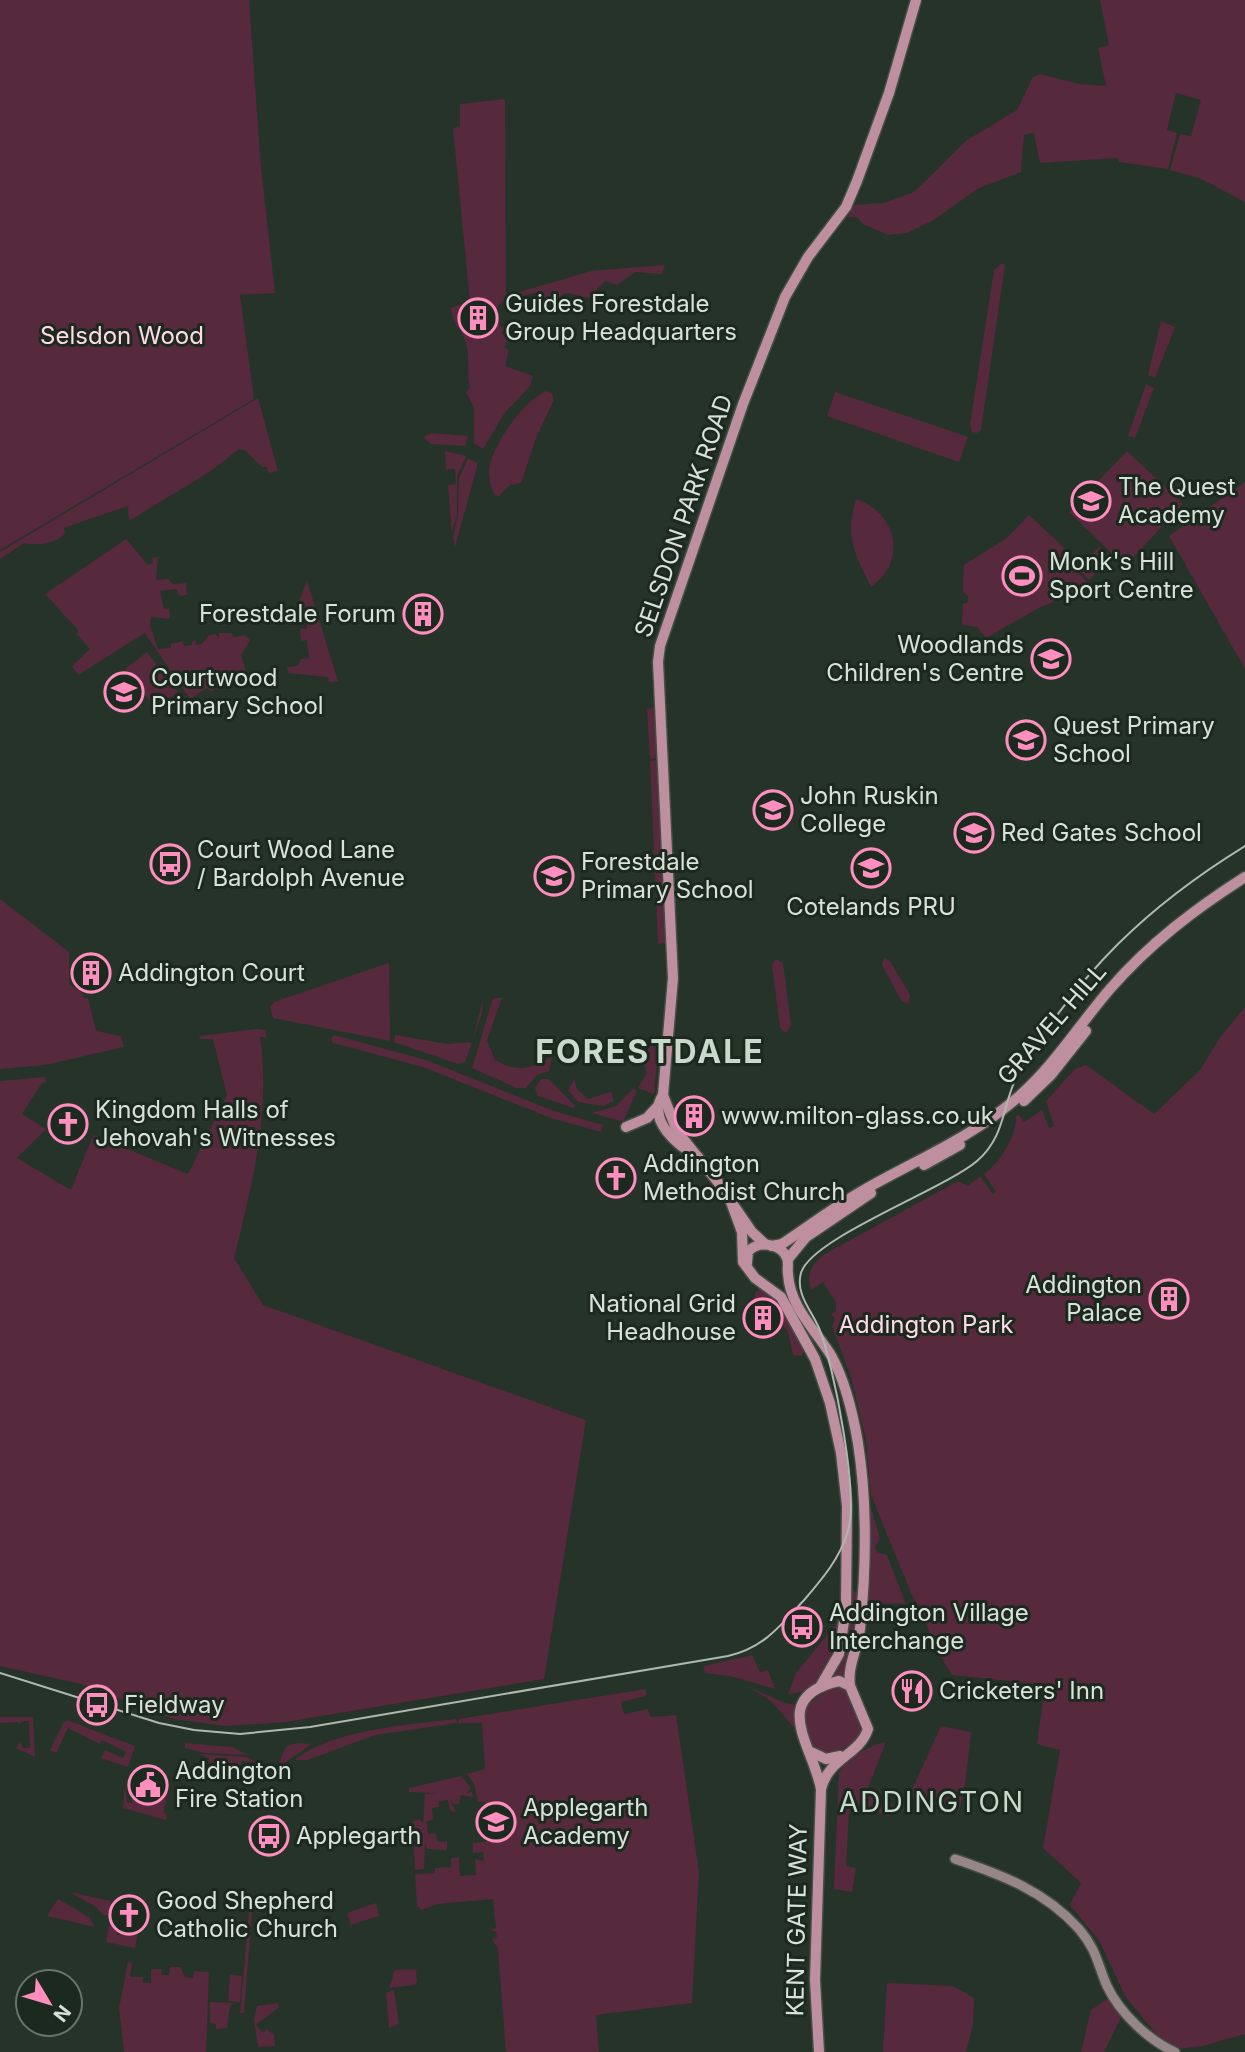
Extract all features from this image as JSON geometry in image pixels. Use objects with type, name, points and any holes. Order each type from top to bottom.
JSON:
[{"type":"main road","name":"SELSDON PARK ROAD","points":[[769,1245],[756,1237],[698,1157],[667,1134],[661,1100],[673,978],[660,646],[743,404],[785,297],[808,257],[851,196],[876,132],[916,0]]},
{"type":"main road","name":"GRAVEL HILL","points":[[769,1245],[782,1244],[863,1190],[962,1137],[1008,1105],[1047,1069],[1111,988],[1150,946],[1191,913],[1245,877]]},
{"type":"main road","name":"GRAVEL HILL","points":[[788,1259],[806,1237],[866,1196],[966,1142],[1023,1101],[1051,1075],[1111,998],[1148,958],[1191,921],[1245,885]]},
{"type":"main road","points":[[626,1127],[647,1118],[661,1100]]},
{"type":"main road","name":"SELSDON PARK ROAD","points":[[731,1202],[742,1232],[742,1261],[750,1270]]},
{"type":"main road","points":[[755,1245],[769,1245],[788,1259],[788,1273],[799,1309],[832,1358],[843,1382],[859,1449],[863,1520],[860,1628],[849,1675],[850,1686],[868,1729],[861,1743],[829,1768],[821,1789],[811,1752],[799,1730],[798,1715],[805,1700],[820,1688],[835,1666],[839,1654],[848,1565],[845,1487],[830,1403],[815,1359],[781,1297],[750,1270],[748,1252],[755,1245]]},
{"type":"main road","points":[[766,1284],[778,1281],[788,1273]]},
{"type":"main road","points":[[848,1565],[854,1556],[863,1520]]},
{"type":"main road","points":[[820,1688],[839,1681],[850,1686]]},
{"type":"main road","points":[[811,1752],[826,1759],[847,1753]]},
{"type":"main road","name":"KENT GATE WAY","points":[[819,2052],[815,1980],[821,1789]]},
{"type":"main road","points":[[956,1859],[1008,1879],[1056,1906],[1094,1950],[1107,1986],[1131,2020],[1175,2052]]},
{"type":"green space","name":"Selsdon Wood","points":[[0,0],[249,0],[261,167],[275,293],[240,295],[254,399],[0,550]]},
{"type":"green space","points":[[1100,0],[1245,0],[1245,202],[1199,178],[1170,170],[1180,134],[1191,136],[1201,100],[1176,93],[1167,130],[1177,133],[1168,169],[1119,162],[1118,158],[1040,163],[1034,133],[1024,135],[1021,172],[979,188],[932,221],[907,233],[888,235],[863,224],[857,217],[848,217],[854,205],[884,203],[914,192],[967,140],[1017,110],[1033,77],[1040,74],[1080,84],[1106,86],[1098,48],[1109,45]]},
{"type":"green space","points":[[505,99],[506,296],[591,271],[665,265],[662,274],[635,272],[617,285],[605,281],[589,298],[566,293],[550,303],[539,298],[540,291],[502,302],[489,317],[500,321],[499,326],[504,328],[502,334],[509,339],[504,347],[509,350],[505,366],[533,376],[530,386],[504,414],[483,449],[474,443],[474,407],[466,392],[470,388],[466,344],[453,319],[451,308],[470,302],[453,128],[460,127],[460,104]]},
{"type":"green space","points":[[1002,263],[1005,265],[981,430],[977,433],[972,432],[970,424],[994,270]]},
{"type":"green space","points":[[1161,321],[1175,327],[1155,378],[1148,375]]},
{"type":"green space","points":[[1146,384],[1154,388],[1135,438],[1128,436]]},
{"type":"green space","points":[[546,391],[552,393],[554,400],[536,438],[521,483],[510,485],[499,496],[495,495],[489,472],[496,448],[519,413]]},
{"type":"green space","points":[[835,392],[968,437],[959,462],[827,416]]},
{"type":"green space","points":[[258,398],[278,471],[268,473],[267,467],[262,467],[245,450],[239,449],[211,471],[129,521],[128,506],[64,528],[65,534],[51,542],[24,543],[0,559],[0,552]]},
{"type":"green space","points":[[431,433],[468,436],[465,446],[431,444],[424,437]]},
{"type":"green space","points":[[445,451],[466,456],[457,477],[457,515],[452,532],[448,485],[456,484],[455,469],[446,469]]},
{"type":"green space","points":[[1127,451],[1183,504],[1125,566],[1069,512]]},
{"type":"green space","points":[[468,458],[477,463],[477,467],[455,547],[453,537],[458,515],[459,478]]},
{"type":"green space","points":[[1245,482],[1245,669],[1169,536]]},
{"type":"green space","points":[[856,499],[881,515],[893,538],[890,564],[883,576],[871,587],[860,564],[851,534]]},
{"type":"green space","name":"Monk's Hill Sport Centre","points":[[1029,515],[1070,553],[1072,567],[1090,585],[1037,609],[986,638],[977,627],[962,625],[963,604],[968,602],[968,596],[963,592],[964,565],[1007,538]]},
{"type":"green space","points":[[126,539],[148,565],[153,563],[152,558],[158,557],[156,580],[168,579],[173,584],[186,583],[187,595],[179,596],[177,589],[160,591],[164,609],[169,608],[170,619],[151,617],[150,625],[158,649],[171,648],[171,644],[183,641],[184,646],[192,645],[192,641],[196,640],[196,645],[202,644],[209,635],[216,634],[219,639],[219,633],[232,633],[233,637],[245,635],[250,640],[241,655],[246,670],[211,692],[207,688],[190,699],[145,633],[78,675],[72,666],[90,649],[77,634],[78,630],[45,594]]},
{"type":"green space","points":[[1099,547],[1111,557],[1089,580],[1078,569]]},
{"type":"green space","points":[[307,581],[338,681],[329,682],[328,677],[288,673],[287,667],[298,666],[301,659],[309,658],[307,640],[301,641],[300,629],[307,629],[306,618],[302,617],[297,606]]},
{"type":"green space","points":[[147,652],[178,692],[156,709],[125,669]]},
{"type":"green space","points":[[655,707],[658,758],[650,759],[647,709]]},
{"type":"green space","points":[[658,760],[666,943],[658,944],[650,761]]},
{"type":"green space","points":[[0,899],[69,952],[69,985],[80,990],[85,999],[88,998],[96,1031],[121,1036],[124,1047],[45,1065],[0,1069]]},
{"type":"green space","points":[[884,958],[890,961],[910,995],[909,1003],[902,1002],[882,965]]},
{"type":"green space","points":[[776,959],[783,963],[791,1025],[786,1033],[780,1028],[772,965]]},
{"type":"green space","points":[[389,963],[390,1041],[273,1018],[270,1007],[274,1002]]},
{"type":"green space","points":[[484,996],[481,1016],[472,1041]]},
{"type":"green space","points":[[493,998],[502,998],[487,1040],[495,1060],[511,1067],[524,1068],[552,1057],[549,1071],[537,1075],[526,1088],[517,1088],[472,1068]]},
{"type":"green space","name":"Addington Park","points":[[1245,1007],[1245,2034],[1203,2046],[1169,2050],[1125,1996],[1100,1942],[1070,1905],[1081,1883],[1043,1848],[1060,1750],[1037,1744],[1045,1685],[952,1675],[933,1644],[925,1619],[911,1593],[871,1495],[866,1440],[851,1377],[832,1326],[835,1319],[831,1314],[836,1311],[836,1303],[823,1282],[811,1290],[809,1279],[813,1266],[825,1254],[958,1181],[968,1186],[980,1176],[993,1194],[996,1192],[984,1174],[1006,1148],[1014,1132],[1016,1116],[1019,1115],[1024,1122],[1042,1110],[1049,1128],[1054,1126],[1046,1101],[1075,1069],[1086,1065],[1154,1114],[1200,1070],[1221,1036]]},
{"type":"green space","points":[[266,1030],[266,1037],[260,1037],[263,1065],[261,1120],[253,1176],[234,1258],[263,1305],[586,1420],[544,1679],[286,1722],[226,1726],[174,1719],[81,1684],[0,1666],[0,1081],[45,1077],[46,1082],[42,1083],[22,1114],[46,1129],[17,1158],[71,1190],[93,1135],[188,1174],[227,1095],[213,1039],[200,1039],[199,1036]]},
{"type":"green space","points":[[334,1035],[426,1060],[554,1111],[603,1125],[601,1132],[551,1118],[423,1067],[333,1043],[331,1039]]},
{"type":"green space","points":[[395,1035],[447,1044],[472,1042],[465,1062],[458,1064],[394,1042]]},
{"type":"green space","points":[[645,1045],[655,1046],[658,1050],[654,1094],[638,1088],[647,1073],[639,1052]]},
{"type":"green space","points":[[541,1079],[549,1079],[575,1106],[573,1108],[538,1096],[535,1088]]},
{"type":"green space","points":[[574,1079],[577,1089],[588,1099],[611,1092],[614,1101],[603,1106],[578,1102],[568,1090]]},
{"type":"green space","points":[[633,1089],[637,1091],[623,1122],[592,1113],[616,1106]]},
{"type":"green space","points":[[760,1289],[775,1301],[786,1316],[804,1351],[802,1356],[793,1355],[788,1332],[769,1306],[759,1306],[751,1326],[745,1322],[756,1292]]},
{"type":"green space","points":[[752,1326],[766,1330],[773,1327],[772,1339]]},
{"type":"green space","points":[[870,1504],[880,1538],[875,1547],[877,1552],[887,1555],[906,1604],[871,1603],[867,1599]]},
{"type":"green space","points":[[851,1581],[853,1591],[857,1592],[855,1632],[846,1681],[830,1681],[845,1650]]},
{"type":"green space","points":[[834,1601],[839,1616],[833,1649],[824,1671],[810,1687],[788,1694],[796,1673],[837,1623]]},
{"type":"green space","points":[[752,1655],[760,1672],[768,1670],[775,1689],[730,1676],[705,1673],[703,1666]]},
{"type":"green space","points":[[839,1686],[850,1693],[862,1729],[855,1741],[830,1757],[807,1738],[802,1709],[828,1689]]},
{"type":"green space","points":[[749,1687],[785,1703],[799,1705],[794,1715],[796,1730],[771,1701]]},
{"type":"green space","points":[[646,1689],[646,1696],[621,1702],[624,1714],[648,1709],[650,1717],[676,1715],[699,1872],[692,2003],[596,2015],[599,2052],[506,2052],[498,1949],[492,1939],[497,1937],[496,1932],[490,1929],[496,1928],[493,1899],[438,1904],[421,1910],[417,1906],[415,1874],[435,1873],[435,1868],[451,1867],[451,1858],[459,1858],[460,1876],[476,1875],[475,1859],[484,1861],[483,1852],[473,1853],[473,1843],[487,1842],[485,1816],[480,1814],[485,1814],[485,1802],[478,1802],[474,1784],[467,1774],[485,1769],[482,1723],[459,1723],[458,1719]]},
{"type":"green space","points":[[0,1717],[33,1717],[35,1757],[16,1748],[20,1742],[23,1748],[30,1748],[29,1721],[22,1721],[19,1725],[18,1722],[0,1723]]},
{"type":"green space","points":[[456,1719],[457,1723],[376,1735],[307,1760],[295,1760],[329,1741],[350,1735],[394,1726]]},
{"type":"green space","points":[[67,1720],[135,1746],[128,1767],[101,1758],[105,1750],[123,1758],[126,1752],[102,1740],[100,1744],[68,1728],[56,1753],[50,1750]]},
{"type":"green space","points":[[941,1726],[971,1732],[964,1794],[958,1812],[909,1796]]},
{"type":"green space","points":[[886,1742],[866,1793],[894,1805],[889,1817],[853,1803],[849,1812],[846,1866],[856,1868],[852,1892],[834,1889],[839,1773],[860,1753]]},
{"type":"green space","points":[[185,1743],[232,1747],[248,1755],[204,1753],[185,1748]]},
{"type":"green space","points":[[296,1743],[312,1744],[276,1769],[286,1747]]},
{"type":"green space","points":[[198,1754],[247,1757],[258,1763],[242,1761],[240,1766],[208,1762],[209,1758]]},
{"type":"green space","points":[[461,1776],[471,1788],[467,1793],[472,1792],[473,1797],[461,1795],[459,1804],[453,1804],[450,1799],[456,1813],[450,1810],[448,1800],[439,1801],[439,1807],[432,1808],[433,1820],[427,1821],[428,1834],[436,1834],[437,1842],[447,1841],[447,1850],[427,1849],[425,1842],[424,1869],[415,1870],[412,1822],[419,1819],[423,1823],[425,1794],[437,1793],[409,1792],[409,1788]]},
{"type":"green space","points":[[125,1785],[127,1802],[132,1803],[134,1787],[168,1793],[163,1812],[166,1814],[166,1820],[123,1808]]},
{"type":"green space","points":[[70,1892],[111,1901],[108,1915],[103,1915],[96,1907]]},
{"type":"green space","points":[[58,1899],[89,1917],[95,1927],[47,1916]]},
{"type":"green space","points":[[376,1903],[379,1916],[351,1925],[347,1913]]},
{"type":"green space","points":[[249,1910],[252,1913],[244,2013],[240,2013]]},
{"type":"green space","points":[[109,1925],[117,1926],[117,1935],[121,1935],[122,1930],[130,1931],[131,1927],[138,1932],[135,1948],[106,1942]]},
{"type":"green space","points":[[128,1962],[132,1963],[130,1977],[143,1977],[143,1983],[151,1983],[151,1969],[162,1969],[161,1975],[169,1975],[170,1967],[180,1967],[185,1977],[193,1978],[194,1971],[209,1972],[206,2052],[124,2052],[119,2008]]},
{"type":"green space","points":[[416,1969],[417,1982],[414,1985],[389,1988],[395,1970]]},
{"type":"green space","points":[[230,1974],[242,1976],[240,2002],[228,2001]]},
{"type":"green space","points":[[887,1983],[953,1986],[974,1998],[973,2024],[966,2052],[883,2052]]},
{"type":"green space","points":[[394,1990],[399,2024],[389,2028],[386,1993]]},
{"type":"green space","points":[[1110,1997],[1121,2017],[1104,2052],[1081,2052],[1091,2010]]},
{"type":"green space","points":[[210,2002],[234,2003],[230,2006],[227,2028],[216,2029],[216,2024],[210,2023]]},
{"type":"green space","points":[[278,2003],[279,2007],[256,2025],[263,2033],[267,2029],[274,2035],[275,2046],[258,2047],[254,2020],[257,2006]]},
{"type":"tram line","points":[[0,1673],[159,1723],[194,1730],[240,1734],[310,1727],[728,1656],[762,1641],[788,1618],[830,1567],[845,1541],[851,1513],[848,1461],[838,1399],[819,1328],[802,1295],[801,1273],[810,1259],[828,1245],[937,1186],[977,1161],[994,1140],[1020,1070],[1043,1034],[1092,972],[1146,918],[1209,869],[1245,846]]},
{"type":"place","name":"Guides Forestdale Group Headquarters","points":[[478,318]]},
{"type":"place","name":"The Quest Academy","points":[[1091,501]]},
{"type":"place","name":"Monk's Hill Sport Centre","points":[[1022,576]]},
{"type":"place","name":"Forestdale Forum","points":[[423,614]]},
{"type":"place","name":"Woodlands Children's Centre","points":[[1051,659]]},
{"type":"place","name":"Courtwood Primary School","points":[[124,692]]},
{"type":"place","name":"Quest Primary School","points":[[1026,740]]},
{"type":"place","name":"John Ruskin College","points":[[773,810]]},
{"type":"place","name":"Red Gates School","points":[[974,833]]},
{"type":"place","name":"Court Wood Lane / Bardolph Avenue","points":[[170,864]]},
{"type":"place","name":"Cotelands PRU","points":[[871,868]]},
{"type":"place","name":"Forestdale Primary School","points":[[554,876]]},
{"type":"place","name":"Addington Court","points":[[91,973]]},
{"type":"place","name":"www.milton-glass.co.uk","points":[[694,1116]]},
{"type":"place","name":"Kingdom Halls of Jehovah's Witnesses","points":[[68,1124]]},
{"type":"place","name":"Addington Methodist Church","points":[[616,1178]]},
{"type":"place","name":"Addington Palace","points":[[1169,1299]]},
{"type":"place","name":"National Grid Headhouse","points":[[763,1318]]},
{"type":"place","name":"Addington Village Interchange","points":[[802,1627]]},
{"type":"place","name":"Cricketers' Inn","points":[[912,1691]]},
{"type":"place","name":"Fieldway","points":[[97,1705]]},
{"type":"place","name":"Addington Fire Station","points":[[148,1785]]},
{"type":"place","name":"Applegarth Academy","points":[[496,1822]]},
{"type":"place","name":"Applegarth","points":[[269,1836]]},
{"type":"place","name":"Good Shepherd Catholic Church","points":[[129,1915]]},
{"type":"district","name":"FORESTDALE","points":[[650,1052]]},
{"type":"district","name":"ADDINGTON","points":[[932,1802]]}]
